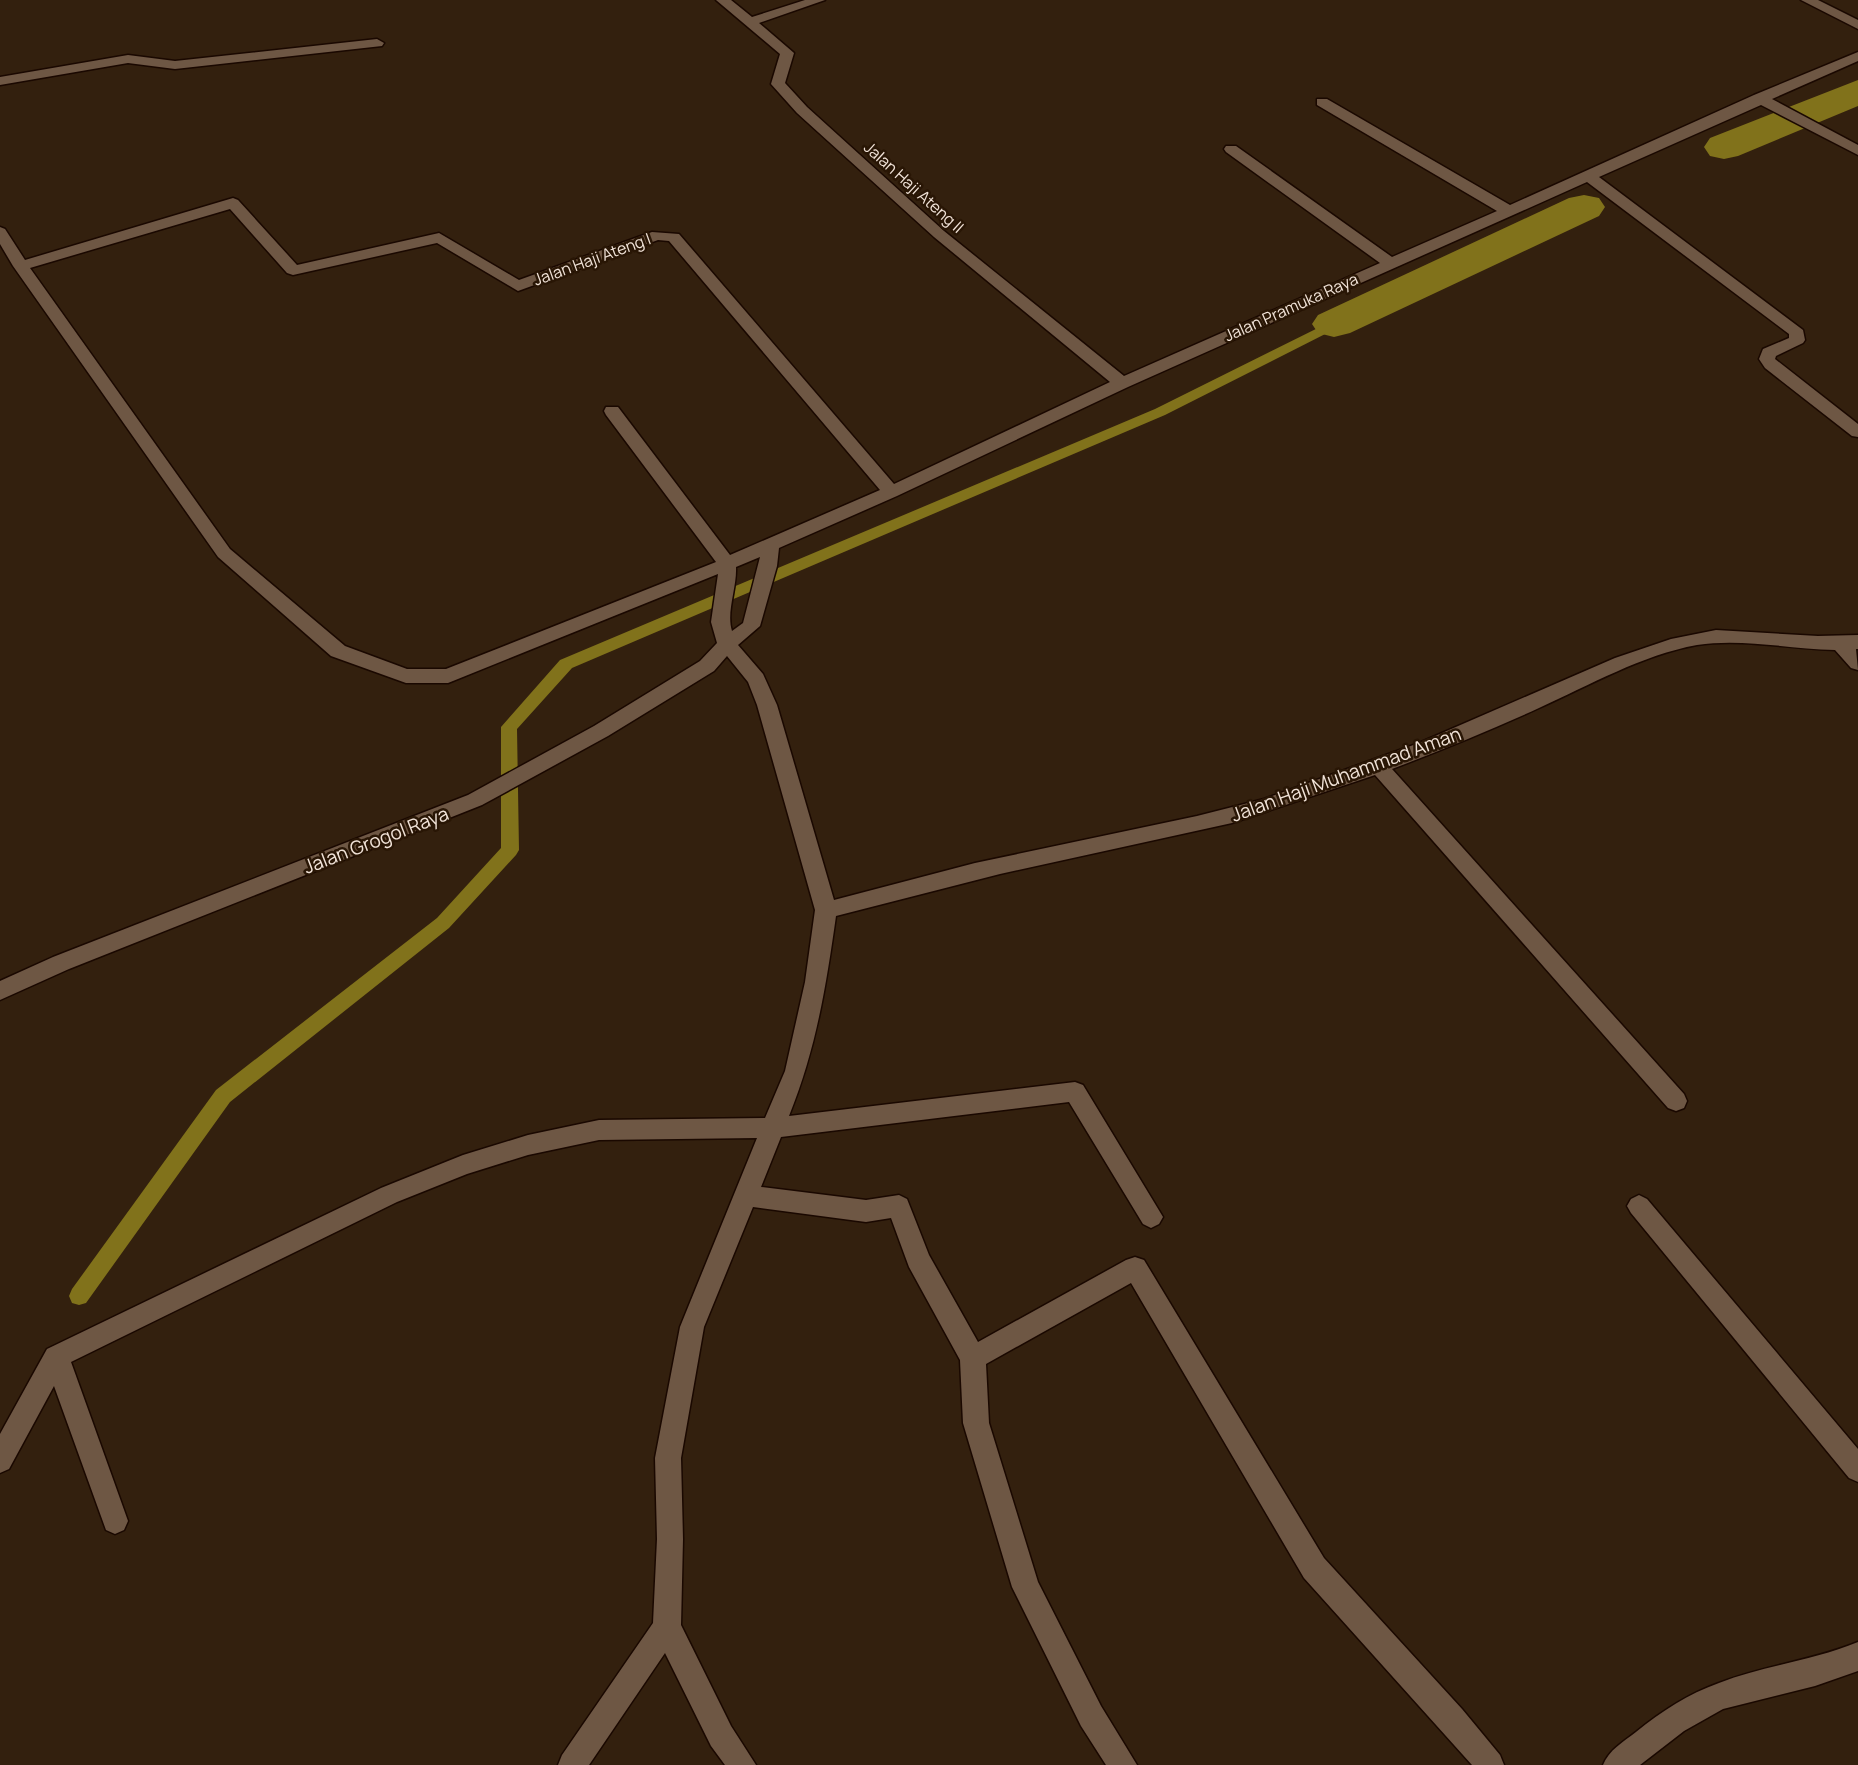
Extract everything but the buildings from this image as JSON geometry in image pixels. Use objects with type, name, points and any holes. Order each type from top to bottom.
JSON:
[{"type":"street","name":"Jalan Haji Ateng II","points":[[723,0],[787,53],[778,84],[802,110],[939,234],[1122,383]]},
{"type":"street","points":[[750,22],[818,0]]},
{"type":"street","points":[[1808,0],[1858,25]]},
{"type":"street","points":[[0,81],[128,59],[175,65],[377,43]]},
{"type":"street","name":"Jalan Pramuka Raya","points":[[0,232],[21,266],[224,553],[338,651],[406,676],[448,676],[727,573],[770,545],[891,492],[1122,383],[1587,176],[1765,101],[1858,56]]},
{"type":"street","points":[[1765,101],[1858,151]]},
{"type":"street","points":[[1322,102],[1509,211]]},
{"type":"street","points":[[1231,149],[1390,263]]},
{"type":"street","points":[[1587,176],[1797,333],[1797,340],[1769,353],[1767,359],[1773,368],[1856,428]]},
{"type":"street","name":"Jalan Haji Ateng I","points":[[21,266],[233,203],[293,270],[439,238],[518,286],[657,235],[674,237],[891,492]]},
{"type":"street","points":[[612,411],[727,573],[720,622],[727,644],[756,679],[767,705],[826,910],[816,982],[796,1070],[746,1196],[726,1237],[692,1327],[668,1458],[670,1539],[667,1628],[721,1736],[742,1765]]},
{"type":"street","name":"Jalan Grogol Raya","points":[[0,990],[61,963],[475,800],[551,759],[707,666],[727,644],[751,626],[768,566],[770,545]]},
{"type":"street","name":"Jalan Haji Muhammad Aman","points":[[826,910],[1021,860],[1204,823],[1297,796],[1502,717],[1558,689],[1662,648],[1696,639],[1742,635],[1849,643]]},
{"type":"street","points":[[1849,643],[1858,663]]},
{"type":"street","points":[[1377,765],[1676,1101]]},
{"type":"street","points":[[0,1461],[56,1357],[389,1195],[463,1165],[528,1145],[599,1130],[772,1128],[1075,1092],[1151,1217]]},
{"type":"street","points":[[746,1196],[866,1211],[899,1206],[918,1259],[973,1358],[976,1423],[1026,1587],[1091,1716],[1123,1765]]},
{"type":"street","points":[[1639,1206],[1858,1469]]},
{"type":"street","points":[[973,1358],[1135,1268],[1314,1568],[1452,1719],[1490,1765]]},
{"type":"street","points":[[56,1357],[116,1521]]},
{"type":"street","points":[[572,1765],[667,1628]]},
{"type":"street","points":[[1617,1765],[1690,1708],[1738,1690],[1835,1668],[1858,1656]]},
{"type":"waterway","points":[[1724,147],[1858,92]]},
{"type":"waterway","points":[[1334,324],[1584,207]]},
{"type":"waterway","points":[[79,1296],[223,1096],[443,923],[510,850],[509,727],[566,664],[1160,412],[1334,324]]}]
